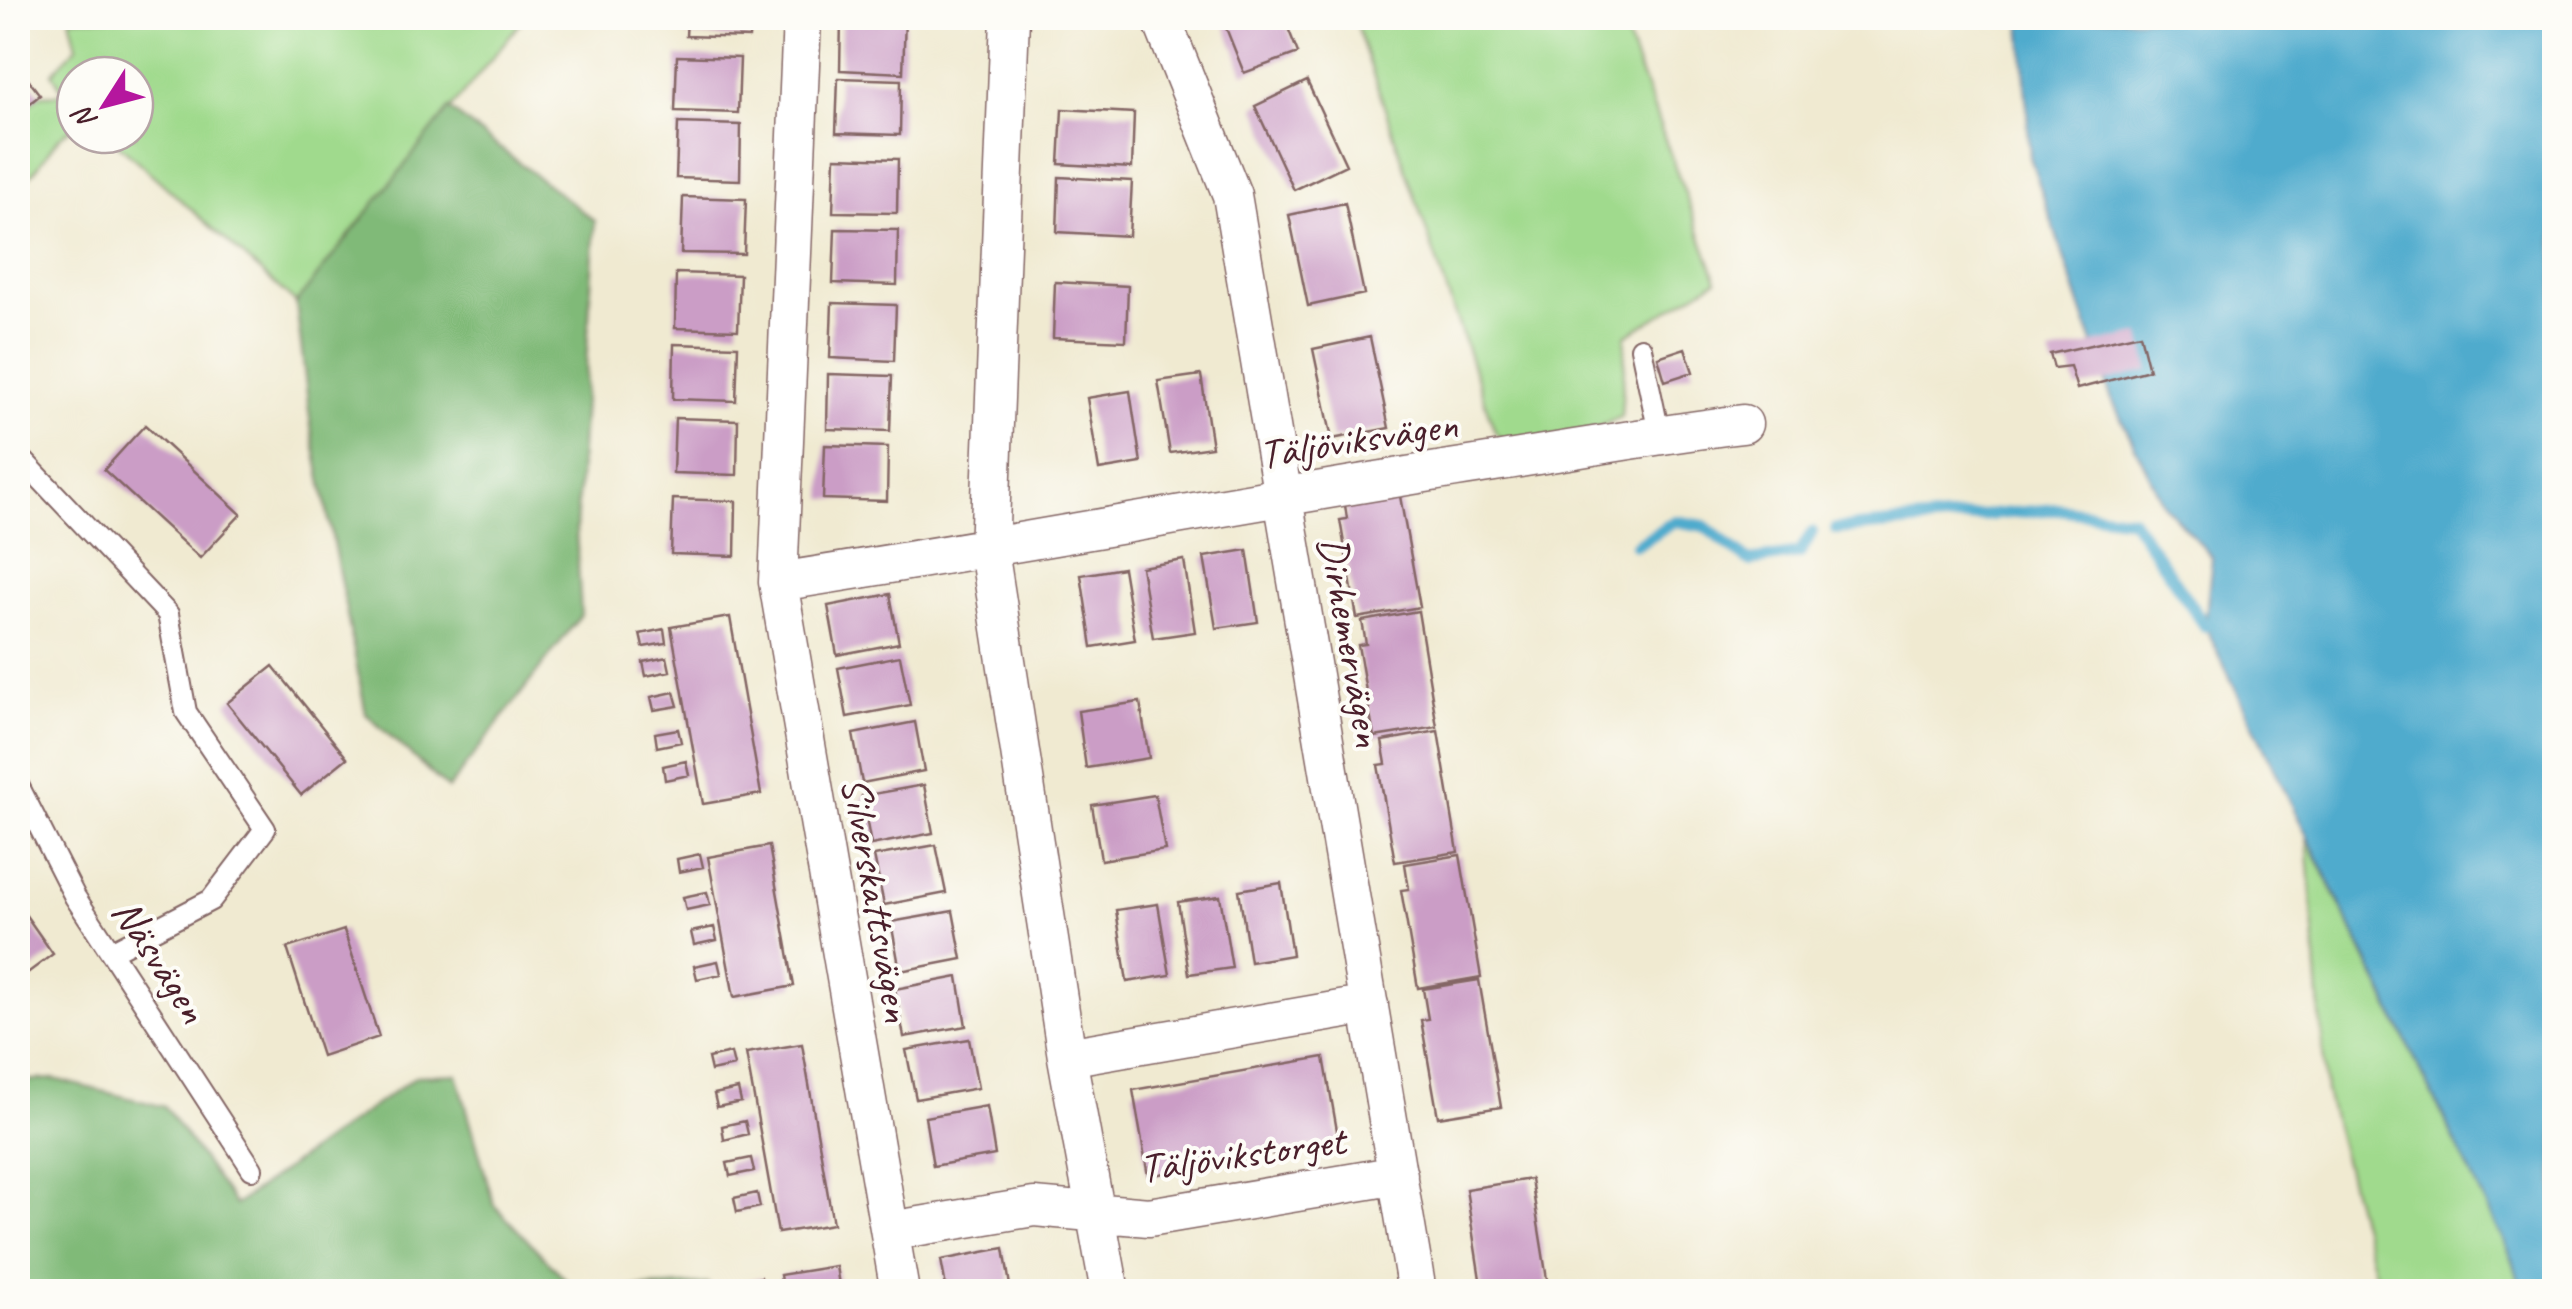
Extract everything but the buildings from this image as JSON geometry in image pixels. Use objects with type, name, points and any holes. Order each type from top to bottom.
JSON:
[{"type":"street","name":"Silverskattsvägen","points":[[802,18],[778,582],[900,1292]]},
{"type":"street","name":"Dirhemervägen","points":[[1161,18],[1232,195],[1417,1292]]},
{"type":"street","points":[[1013,19],[989,550],[1067,1056],[1099,1214],[1110,1292]]},
{"type":"street","name":"Täljöviksvägen","points":[[989,550],[1282,495],[1743,424]]},
{"type":"street","points":[[778,582],[989,550]]},
{"type":"street","points":[[1067,1056],[1369,1005]]},
{"type":"street","name":"Täljövikstorget","points":[[1099,1214],[1149,1217],[1398,1175]]},
{"type":"street","points":[[890,1231],[1034,1206],[1099,1214]]},
{"type":"lane","points":[[1642,348],[1659,434]]},
{"type":"lane","points":[[18,455],[168,614],[186,712],[264,829],[211,900],[112,952]]},
{"type":"lane","name":"Näsvägen","points":[[18,785],[75,897],[252,1169]]},
{"type":"green space","points":[[70,18],[524,18],[296,303],[130,155],[155,155],[155,55],[69,55],[77,47]]},
{"type":"green space","points":[[1354,18],[1620,18],[1717,280],[1626,336],[1621,417],[1581,435],[1505,443],[1495,432]]},
{"type":"green space","points":[[55,94],[55,143],[34,171],[18,183],[18,113],[40,95]]},
{"type":"green space","points":[[449,109],[595,221],[576,529],[581,615],[448,789],[366,714],[311,427],[296,303]]},
{"type":"green space","points":[[2307,838],[2513,1260],[2522,1291],[2379,1291],[2326,1092]]},
{"type":"green space","points":[[457,1074],[494,1205],[577,1291],[18,1291],[18,1081],[54,1079],[165,1107],[235,1205],[416,1076]]},
{"type":"green space","points":[[708,1284],[709,1291],[577,1291]]},
{"type":"water","points":[[2021,18],[2554,18],[2554,1291],[2522,1291],[2513,1260],[2205,626],[2212,557],[2164,505],[2112,400],[2030,157]]},
{"type":"waterway","points":[[1836,529],[2057,509],[2132,519],[2205,626]]},
{"type":"waterway","points":[[1636,545],[1675,521],[1704,526],[1749,561],[1800,553],[1812,532]]}]
